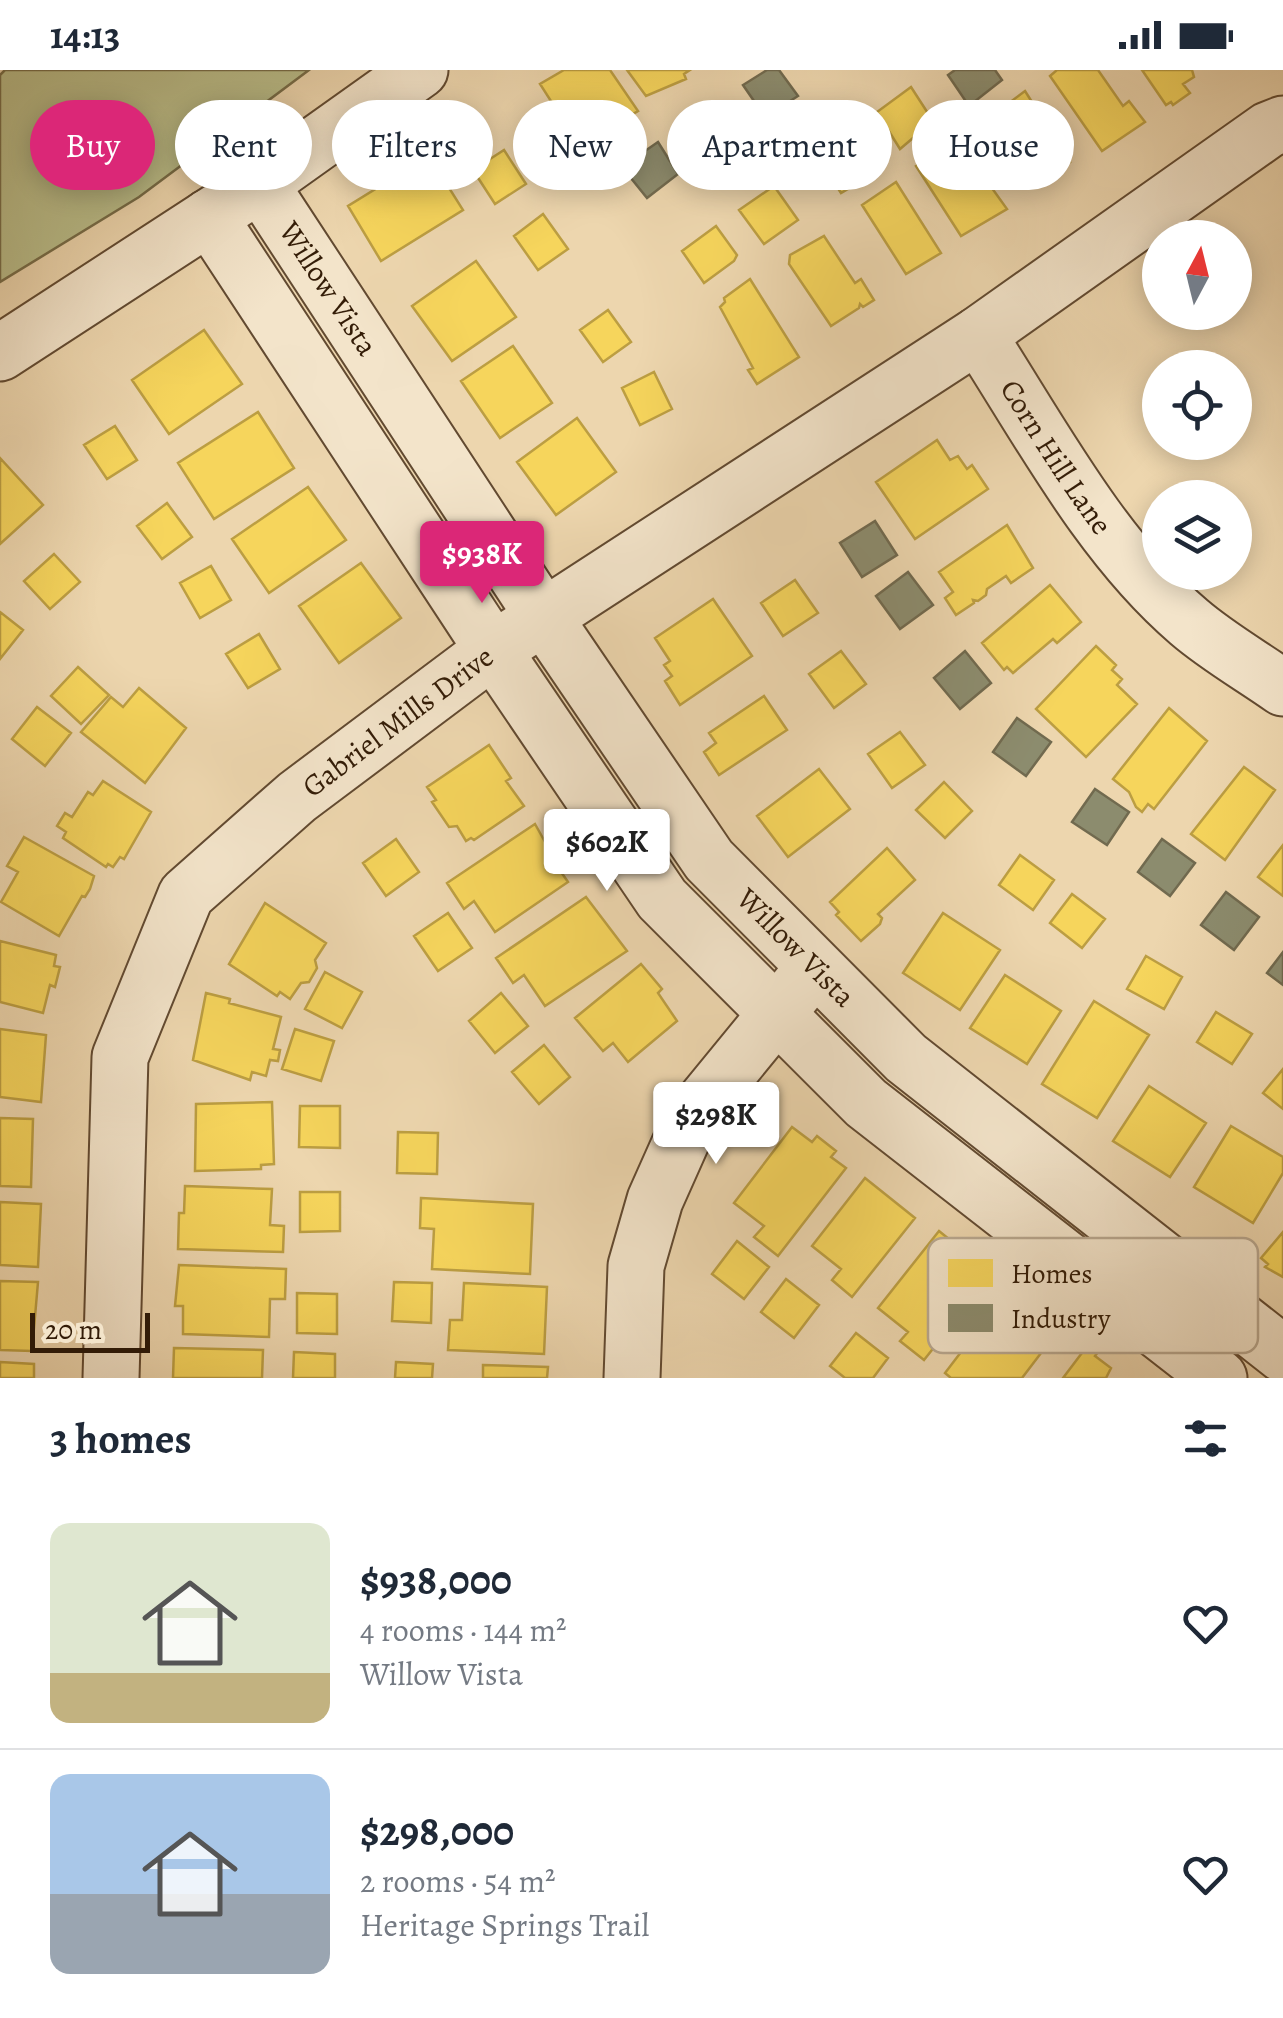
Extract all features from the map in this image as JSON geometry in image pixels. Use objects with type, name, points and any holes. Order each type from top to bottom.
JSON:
[{"type":"street","points":[[312,147],[420,70]]},
{"type":"street","name":"Gabriel Mills Drive","points":[[111,1378],[120,1057],[186,895],[297,797],[493,650],[978,334],[1268,130],[1283,124]]},
{"type":"street","points":[[0,353],[251,190]]},
{"type":"street","name":"Willow Vista","points":[[264,190],[543,616],[709,860],[906,1058],[1135,1238]]},
{"type":"street","name":"Willow Vista","points":[[210,217],[493,650],[662,899],[866,1103],[1039,1238]]},
{"type":"street","name":"Corn Hill Lane","points":[[978,334],[1090,511],[1136,566],[1189,622],[1283,688]]},
{"type":"street","points":[[632,1378],[636,1266],[655,1200],[692,1118],[815,966]]},
{"type":"street","name":"Willow Vista","points":[[1258,1334],[1283,1354]]},
{"type":"street","name":"Willow Vista","points":[[1187,1353],[1219,1378]]},
{"type":"green space","points":[[5,70],[309,70],[269,100],[175,100],[175,170],[155,185],[155,100],[30,100],[30,190],[148,190],[0,282],[0,75]]},
{"type":"building: Homes","points":[[564,70],[610,70],[630,100],[550,100],[540,84]]},
{"type":"building: Homes","points":[[627,70],[690,70],[684,74],[686,79],[646,96]]},
{"type":"building: Homes","points":[[1057,70],[1098,70],[1123,106],[1129,101],[1145,122],[1102,151],[1074,111],[1074,100],[1067,100],[1050,76]]},
{"type":"building: Homes","points":[[1142,70],[1192,70],[1194,77],[1183,84],[1190,93],[1173,105],[1166,105]]},
{"type":"building: Homes","points":[[911,87],[919,100],[912,100],[912,139],[900,149],[892,136],[892,101]]},
{"type":"building: Homes","points":[[1025,91],[1031,100],[1013,100]]},
{"type":"building: Homes","points":[[504,150],[513,164],[513,190],[517,190],[495,204],[486,190],[493,190],[493,157]]},
{"type":"building: Homes","points":[[896,182],[941,253],[906,274],[862,205],[884,190],[892,190]]},
{"type":"building: Homes","points":[[374,190],[450,190],[463,210],[381,261],[348,206]]},
{"type":"building: Homes","points":[[768,190],[777,190],[798,220],[764,244],[739,210]]},
{"type":"building: Homes","points":[[931,190],[993,190],[1007,209],[961,236]]},
{"type":"building: Homes","points":[[543,214],[568,249],[538,270],[514,236]]},
{"type":"building: Homes","points":[[716,226],[737,255],[704,283],[682,251]]},
{"type":"building: Homes","points":[[824,236],[855,283],[861,279],[874,300],[863,307],[860,304],[831,326],[789,264],[790,255]]},
{"type":"building: Homes","points":[[476,261],[516,317],[452,361],[412,306]]},
{"type":"building: Homes","points":[[750,279],[799,357],[757,384],[748,370],[753,368],[720,307],[724,298]]},
{"type":"building: Homes","points":[[608,310],[631,342],[603,362],[580,330]]},
{"type":"building: Homes","points":[[204,330],[242,384],[169,434],[132,380]]},
{"type":"building: Homes","points":[[513,346],[552,403],[500,438],[461,381]]},
{"type":"building: Homes","points":[[654,372],[672,409],[640,425],[622,388]]},
{"type":"building: Homes","points":[[258,412],[294,468],[214,519],[178,463]]},
{"type":"building: Homes","points":[[577,418],[616,472],[556,515],[517,462]]},
{"type":"building: Homes","points":[[115,426],[137,460],[107,479],[84,445]]},
{"type":"building: Homes","points":[[937,440],[950,460],[958,456],[967,469],[972,465],[988,489],[915,539],[876,482]]},
{"type":"building: Homes","points":[[0,458],[43,505],[0,544]]},
{"type":"building: Homes","points":[[308,487],[346,540],[269,593],[232,539]]},
{"type":"building: Homes","points":[[167,503],[192,537],[162,559],[137,526]]},
{"type":"building: Homes","points":[[1007,525],[1033,568],[1011,583],[1006,576],[956,615],[945,598],[953,592],[939,572]]},
{"type":"building: Homes","points":[[54,554],[80,582],[50,609],[24,581]]},
{"type":"building: Homes","points":[[361,563],[401,618],[339,663],[299,606]]},
{"type":"building: Homes","points":[[211,566],[231,600],[200,618],[180,583]]},
{"type":"building: Homes","points":[[795,580],[818,613],[783,636],[761,603]]},
{"type":"building: Homes","points":[[1050,585],[1081,622],[1057,643],[1053,639],[1013,673],[1007,667],[1004,670],[982,643]]},
{"type":"building: Homes","points":[[713,599],[752,656],[680,705],[665,681],[672,676],[664,665],[670,661],[655,638]]},
{"type":"building: Homes","points":[[0,612],[23,630],[0,659]]},
{"type":"building: Homes","points":[[259,634],[280,669],[248,688],[226,654]]},
{"type":"building: Homes","points":[[1096,646],[1116,665],[1112,670],[1122,679],[1117,685],[1137,704],[1086,757],[1036,709]]},
{"type":"building: Homes","points":[[841,651],[866,684],[834,708],[809,674]]},
{"type":"building: Homes","points":[[78,667],[109,695],[81,724],[51,696]]},
{"type":"building: Homes","points":[[139,688],[186,728],[145,783],[81,732],[111,697],[123,707]]},
{"type":"building: Homes","points":[[764,696],[787,730],[719,775],[704,752],[716,743],[709,733]]},
{"type":"building: Homes","points":[[37,707],[71,733],[45,766],[12,739]]},
{"type":"building: Homes","points":[[1169,708],[1207,741],[1154,809],[1148,804],[1142,812],[1129,792],[1113,779]]},
{"type":"building: Homes","points":[[900,732],[925,765],[892,788],[868,754]]},
{"type":"building: Homes","points":[[489,745],[511,778],[506,781],[524,806],[474,840],[466,841],[457,826],[449,827],[427,787]]},
{"type":"building: Homes","points":[[1244,767],[1275,790],[1225,860],[1191,834]]},
{"type":"building: Homes","points":[[819,769],[850,809],[788,857],[757,816]]},
{"type":"building: Homes","points":[[103,781],[151,812],[124,859],[120,857],[113,867],[106,867],[63,838],[66,832],[57,826],[65,813],[72,817],[88,792],[93,795]]},
{"type":"building: Homes","points":[[944,782],[972,811],[945,838],[916,810]]},
{"type":"building: Homes","points":[[535,824],[549,849],[553,846],[559,855],[552,859],[568,882],[495,932],[474,901],[464,909],[447,883]]},
{"type":"building: Homes","points":[[24,837],[94,876],[90,889],[59,936],[1,902],[18,872],[7,866]]},
{"type":"building: Homes","points":[[396,839],[419,872],[386,896],[363,863]]},
{"type":"building: Homes","points":[[1283,845],[1283,896],[1258,877]]},
{"type":"building: Homes","points":[[887,848],[915,880],[878,914],[882,918],[880,924],[861,941],[836,915],[839,912],[830,902]]},
{"type":"building: Homes","points":[[1020,855],[1054,880],[1033,910],[999,885]]},
{"type":"building: Homes","points":[[1072,894],[1105,919],[1082,948],[1050,923]]},
{"type":"building: Homes","points":[[586,897],[627,951],[545,1006],[524,975],[513,983],[496,958]]},
{"type":"building: Homes","points":[[265,903],[326,943],[315,960],[317,968],[309,982],[301,983],[290,999],[280,992],[277,996],[229,964]]},
{"type":"building: Homes","points":[[448,913],[472,948],[438,971],[414,936]]},
{"type":"building: Homes","points":[[943,913],[1000,950],[960,1010],[903,973]]},
{"type":"building: Homes","points":[[0,941],[56,955],[54,966],[60,967],[55,987],[50,985],[43,1013],[0,1002]]},
{"type":"building: Homes","points":[[1146,956],[1182,977],[1164,1009],[1127,989]]},
{"type":"building: Homes","points":[[641,964],[662,989],[658,993],[677,1021],[628,1062],[613,1043],[603,1051],[575,1018]]},
{"type":"building: Homes","points":[[325,972],[362,992],[342,1028],[305,1009]]},
{"type":"building: Homes","points":[[1005,975],[1061,1011],[1027,1064],[970,1028]]},
{"type":"building: Homes","points":[[206,993],[281,1017],[273,1049],[280,1050],[278,1061],[270,1060],[266,1076],[252,1072],[250,1080],[193,1060]]},
{"type":"building: Homes","points":[[501,993],[528,1026],[495,1053],[469,1021]]},
{"type":"building: Homes","points":[[1094,1001],[1149,1035],[1097,1118],[1042,1084]]},
{"type":"building: Homes","points":[[1216,1012],[1252,1034],[1232,1064],[1197,1042]]},
{"type":"building: Homes","points":[[0,1029],[46,1035],[41,1102],[0,1097]]},
{"type":"building: Homes","points":[[295,1029],[334,1041],[321,1081],[282,1069]]},
{"type":"building: Homes","points":[[544,1045],[570,1077],[539,1104],[512,1072]]},
{"type":"building: Homes","points":[[1283,1069],[1283,1109],[1263,1093]]},
{"type":"building: Homes","points":[[1149,1086],[1206,1123],[1170,1177],[1113,1141]]},
{"type":"building: Homes","points":[[272,1102],[274,1164],[261,1165],[261,1169],[195,1171],[196,1104]]},
{"type":"building: Homes","points":[[300,1106],[340,1106],[340,1148],[299,1147]]},
{"type":"building: Homes","points":[[0,1118],[33,1119],[31,1187],[0,1186]]},
{"type":"building: Homes","points":[[1231,1126],[1283,1157],[1283,1173],[1253,1223],[1194,1187]]},
{"type":"building: Homes","points":[[792,1127],[812,1142],[817,1136],[836,1151],[831,1157],[846,1168],[778,1256],[754,1237],[764,1226],[734,1203]]},
{"type":"building: Homes","points":[[398,1132],[438,1133],[437,1174],[397,1173]]},
{"type":"building: Homes","points":[[865,1178],[915,1218],[852,1297],[832,1280],[841,1269],[812,1246]]},
{"type":"building: Homes","points":[[185,1186],[272,1189],[270,1225],[284,1226],[283,1252],[178,1249]]},
{"type":"building: Homes","points":[[300,1192],[340,1192],[340,1231],[300,1232]]},
{"type":"building: Homes","points":[[421,1198],[533,1204],[530,1274],[432,1269],[434,1229],[420,1228]]},
{"type":"building: Homes","points":[[0,1202],[41,1204],[38,1267],[0,1265]]},
{"type":"building: Homes","points":[[1283,1232],[1283,1277],[1265,1267],[1268,1264],[1261,1258]]},
{"type":"building: Homes","points":[[737,1241],[769,1267],[744,1299],[712,1274]]},
{"type":"building: Homes","points":[[928,1245],[930,1353],[924,1360],[900,1341],[908,1332],[878,1308]]},
{"type":"building: Homes","points":[[179,1265],[286,1269],[285,1299],[270,1299],[269,1337],[183,1334],[183,1306],[175,1306]]},
{"type":"building: Homes","points":[[786,1279],[819,1305],[794,1338],[761,1312]]},
{"type":"building: Homes","points":[[0,1281],[38,1282],[32,1351],[0,1350]]},
{"type":"building: Homes","points":[[394,1282],[432,1283],[431,1323],[392,1321]]},
{"type":"building: Homes","points":[[464,1283],[547,1287],[544,1354],[448,1350],[450,1320],[462,1320]]},
{"type":"building: Homes","points":[[297,1293],[337,1294],[337,1334],[297,1333]]},
{"type":"building: Homes","points":[[856,1333],[888,1358],[873,1378],[845,1378],[830,1366]]},
{"type":"building: Homes","points":[[174,1348],[263,1350],[262,1378],[173,1378]]},
{"type":"building: Homes","points":[[294,1352],[335,1354],[335,1378],[293,1378]]},
{"type":"building: Homes","points":[[960,1353],[1041,1353],[1022,1378],[951,1378],[945,1373]]},
{"type":"building: Homes","points":[[1082,1353],[1097,1353],[1095,1356],[1111,1368],[1106,1378],[1063,1378]]},
{"type":"building: Homes","points":[[0,1362],[34,1364],[34,1378],[0,1378]]},
{"type":"building: Homes","points":[[396,1362],[433,1364],[432,1378],[395,1378]]},
{"type":"building: Homes","points":[[483,1365],[548,1367],[547,1378],[483,1378]]},
{"type":"building: Industry","points":[[767,70],[779,70],[798,96],[792,100],[753,100],[743,85]]},
{"type":"building: Industry","points":[[955,70],[995,70],[1002,80],[977,100],[965,100],[948,75]]},
{"type":"building: Industry","points":[[658,142],[667,156],[667,183],[647,198],[641,190],[647,190],[647,150]]},
{"type":"building: Industry","points":[[875,521],[897,555],[862,577],[840,543]]},
{"type":"building: Industry","points":[[908,572],[933,605],[900,629],[876,596]]},
{"type":"building: Industry","points":[[965,651],[991,683],[960,709],[934,678]]},
{"type":"building: Industry","points":[[1017,718],[1051,742],[1026,776],[993,752]]},
{"type":"building: Industry","points":[[1095,789],[1129,812],[1107,845],[1072,822]]},
{"type":"building: Industry","points":[[1162,839],[1195,863],[1170,896],[1138,872]]},
{"type":"building: Industry","points":[[1226,892],[1259,917],[1234,950],[1201,925]]},
{"type":"building: Industry","points":[[1283,952],[1283,985],[1267,973]]}]
